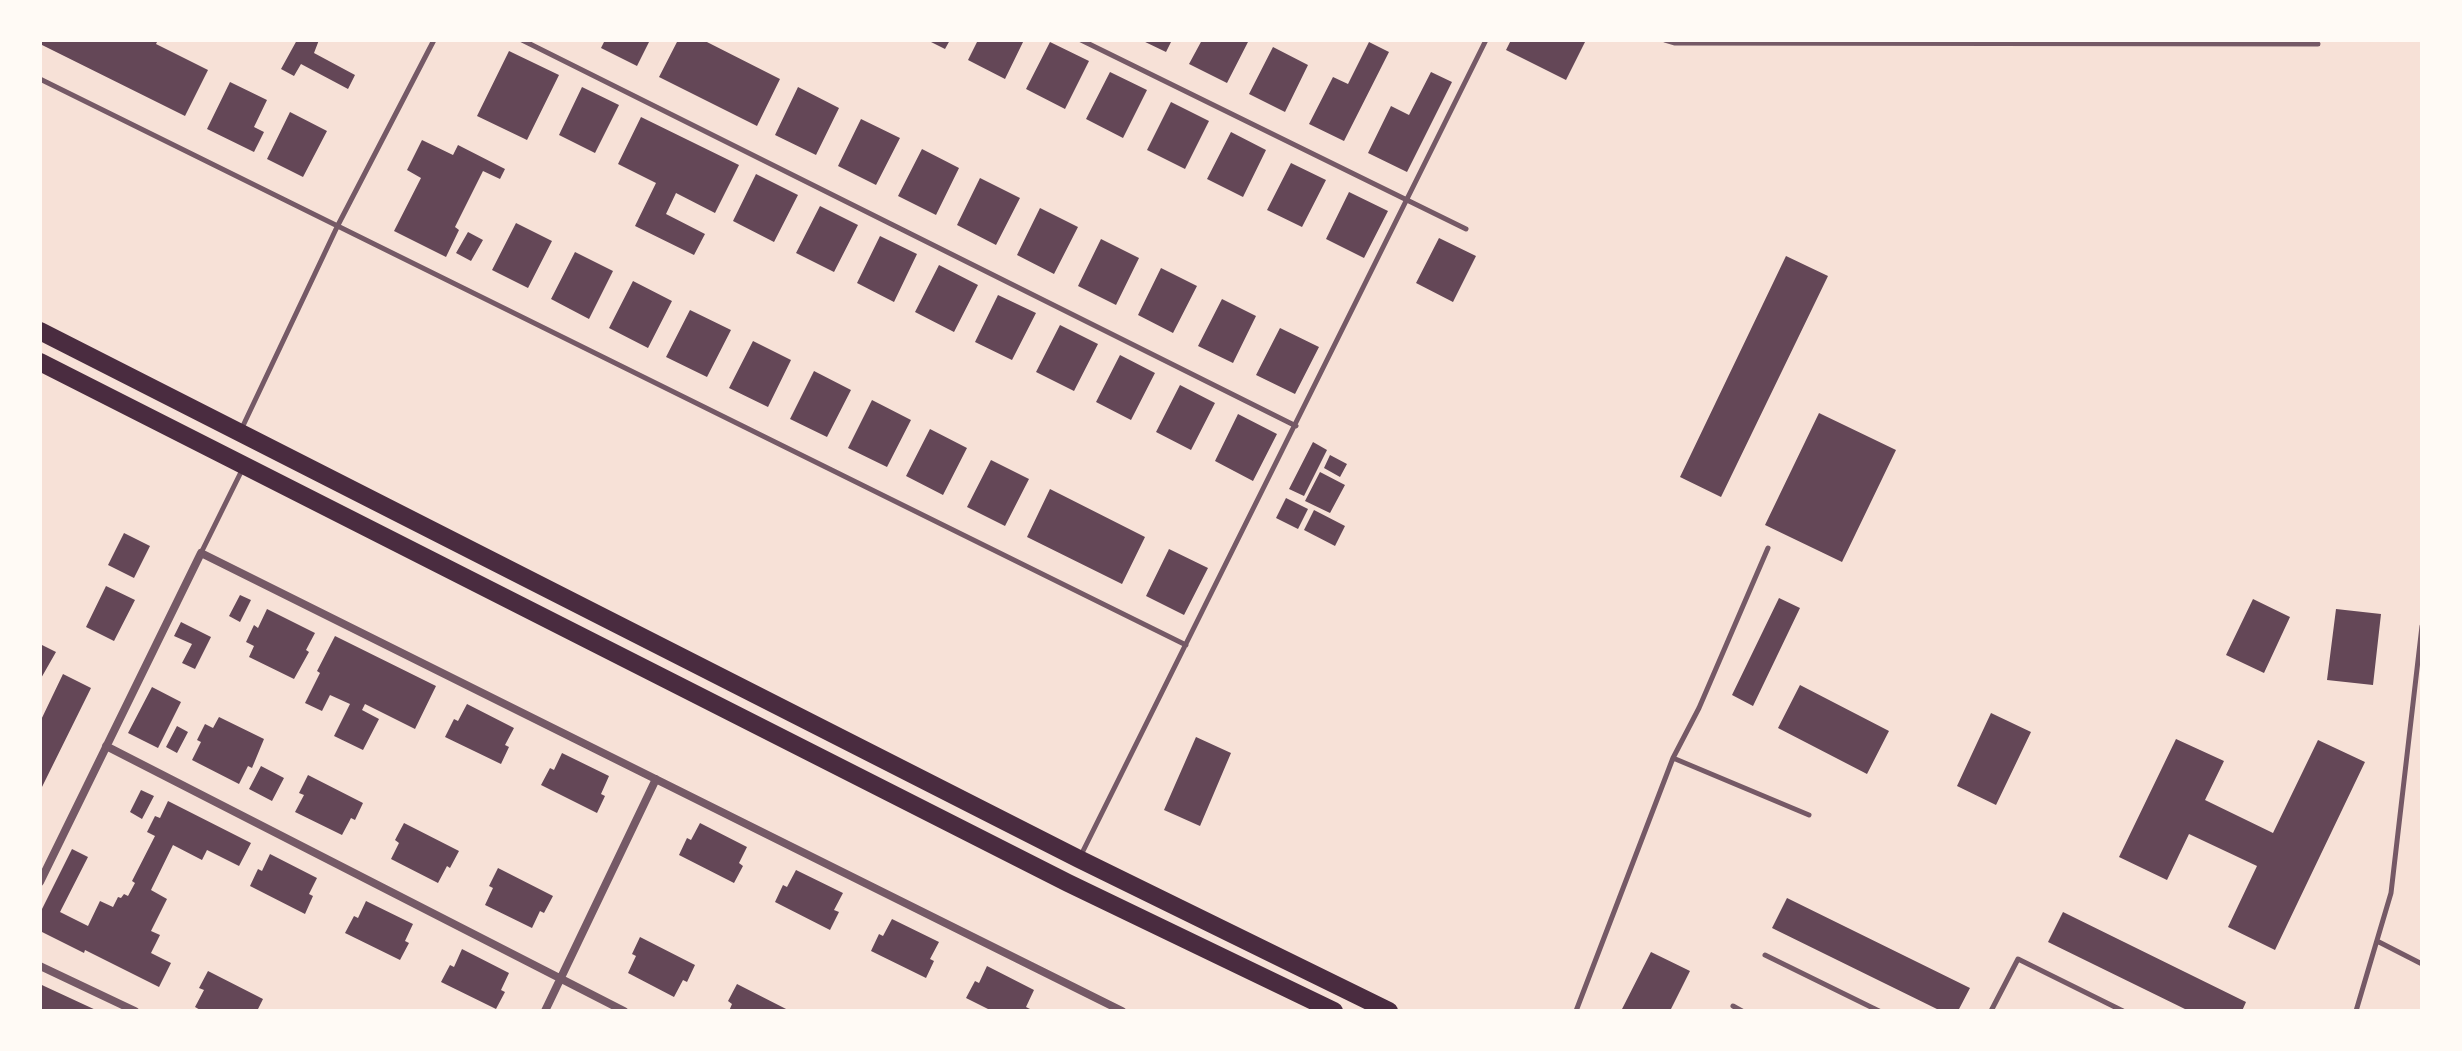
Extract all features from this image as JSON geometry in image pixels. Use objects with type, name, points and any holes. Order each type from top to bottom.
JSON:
[{"type":"main road","points":[[40,331],[1079,859],[1389,1011]]},
{"type":"main road","points":[[40,362],[1068,883],[1334,1011]]},
{"type":"street","points":[[40,882],[201,553],[1122,1011]]},
{"type":"street","points":[[106,746],[624,1011]]},
{"type":"street","points":[[545,1011],[656,779]]},
{"type":"street","points":[[40,966],[135,1011]]},
{"type":"lane","points":[[241,431],[337,227],[434,40]]},
{"type":"lane","points":[[522,40],[1296,426]]},
{"type":"lane","points":[[1081,40],[1466,229]]},
{"type":"lane","points":[[1079,859],[1486,40]]},
{"type":"lane","points":[[1665,40],[1675,43],[2318,44]]},
{"type":"lane","points":[[40,79],[1186,645]]},
{"type":"lane","points":[[201,553],[244,465]]},
{"type":"lane","points":[[1576,1011],[1673,758],[1699,708],[1768,548]]},
{"type":"lane","points":[[2356,1011],[2391,893],[2419,676],[2422,626]]},
{"type":"lane","points":[[1673,758],[1809,815]]},
{"type":"lane","points":[[2376,941],[2422,964]]},
{"type":"lane","points":[[1765,955],[1879,1011]]},
{"type":"lane","points":[[1991,1011],[2018,959],[2123,1011]]},
{"type":"lane","points":[[1733,1006],[1742,1011]]},
{"type":"building","points":[[40,40],[158,40],[156,44],[208,70],[185,116],[40,44]]},
{"type":"building","points":[[297,40],[319,40],[314,53],[355,75],[348,89],[301,64],[294,76],[281,69]]},
{"type":"building","points":[[605,40],[650,40],[637,66],[601,48]]},
{"type":"building","points":[[678,40],[703,40],[780,79],[757,126],[659,77]]},
{"type":"building","points":[[927,40],[950,40],[945,49]]},
{"type":"building","points":[[978,40],[1024,40],[1005,79],[968,60]]},
{"type":"building","points":[[1141,40],[1172,40],[1166,52]]},
{"type":"building","points":[[1202,40],[1249,40],[1227,83],[1189,64]]},
{"type":"building","points":[[1511,40],[1586,40],[1566,80],[1506,50]]},
{"type":"building","points":[[1050,42],[1089,61],[1065,109],[1026,89]]},
{"type":"building","points":[[1369,42],[1389,52],[1344,141],[1309,124],[1333,77],[1348,84]]},
{"type":"building","points":[[1273,47],[1308,65],[1285,112],[1249,94]]},
{"type":"building","points":[[509,51],[559,75],[527,140],[477,116]]},
{"type":"building","points":[[1110,72],[1147,90],[1123,138],[1086,119]]},
{"type":"building","points":[[1431,72],[1452,82],[1407,172],[1368,153],[1391,106],[1409,115]]},
{"type":"building","points":[[230,82],[267,100],[254,127],[264,132],[254,152],[207,129]]},
{"type":"building","points":[[582,87],[619,105],[595,153],[559,135]]},
{"type":"building","points":[[798,87],[839,108],[816,155],[775,135]]},
{"type":"building","points":[[1171,102],[1209,121],[1185,169],[1147,150]]},
{"type":"building","points":[[290,112],[327,131],[303,177],[267,159]]},
{"type":"building","points":[[641,117],[739,165],[715,213],[676,193],[666,214],[705,234],[694,255],[635,226],[656,183],[618,164]]},
{"type":"building","points":[[861,119],[900,138],[876,185],[838,166]]},
{"type":"building","points":[[1231,132],[1266,150],[1243,197],[1207,179]]},
{"type":"building","points":[[422,140],[453,155],[458,145],[505,169],[500,179],[483,171],[455,227],[459,230],[446,257],[394,231],[421,178],[407,170]]},
{"type":"building","points":[[922,149],[959,168],[936,215],[898,196]]},
{"type":"building","points":[[1291,163],[1326,180],[1302,227],[1267,210]]},
{"type":"building","points":[[756,174],[798,195],[774,242],[733,221]]},
{"type":"building","points":[[980,178],[1020,198],[996,245],[957,225]]},
{"type":"building","points":[[1349,192],[1388,211],[1364,258],[1326,239]]},
{"type":"building","points":[[820,206],[858,225],[834,272],[796,253]]},
{"type":"building","points":[[1040,208],[1078,227],[1054,274],[1017,255]]},
{"type":"building","points":[[516,223],[552,241],[528,288],[492,270]]},
{"type":"building","points":[[468,232],[483,240],[471,261],[456,253]]},
{"type":"building","points":[[880,236],[917,254],[894,302],[857,283]]},
{"type":"building","points":[[1439,238],[1476,256],[1453,302],[1416,283]]},
{"type":"building","points":[[1101,239],[1139,258],[1116,305],[1078,286]]},
{"type":"building","points":[[575,252],[613,271],[589,319],[551,299]]},
{"type":"building","points":[[1786,256],[1828,276],[1721,497],[1680,477]]},
{"type":"building","points":[[939,265],[978,285],[954,332],[915,312]]},
{"type":"building","points":[[1161,268],[1197,286],[1173,333],[1138,315]]},
{"type":"building","points":[[633,281],[672,301],[648,348],[609,328]]},
{"type":"building","points":[[998,295],[1036,313],[1012,360],[975,342]]},
{"type":"building","points":[[1222,299],[1256,316],[1233,363],[1198,346]]},
{"type":"building","points":[[690,310],[731,330],[707,377],[666,357]]},
{"type":"building","points":[[1060,325],[1098,344],[1074,391],[1036,372]]},
{"type":"building","points":[[1280,328],[1319,347],[1295,394],[1256,375]]},
{"type":"building","points":[[753,341],[791,360],[768,407],[729,388]]},
{"type":"building","points":[[1120,355],[1155,373],[1131,420],[1096,402]]},
{"type":"building","points":[[814,371],[851,390],[827,437],[790,419]]},
{"type":"building","points":[[1180,385],[1215,403],[1191,450],[1156,432]]},
{"type":"building","points":[[872,400],[911,420],[887,467],[848,448]]},
{"type":"building","points":[[1819,413],[1896,450],[1842,562],[1765,525]]},
{"type":"building","points":[[1238,414],[1277,434],[1253,481],[1215,461]]},
{"type":"building","points":[[930,429],[967,448],[943,495],[906,476]]},
{"type":"building","points":[[1313,442],[1327,450],[1304,496],[1289,489]]},
{"type":"building","points":[[1330,455],[1347,464],[1340,477],[1324,468]]},
{"type":"building","points":[[991,460],[1029,479],[1005,526],[967,507]]},
{"type":"building","points":[[1320,472],[1345,485],[1330,513],[1305,501]]},
{"type":"building","points":[[1050,489],[1145,537],[1122,584],[1027,537]]},
{"type":"building","points":[[1286,498],[1308,509],[1298,529],[1276,518]]},
{"type":"building","points":[[1314,510],[1345,526],[1335,546],[1304,530]]},
{"type":"building","points":[[124,533],[150,546],[134,578],[108,565]]},
{"type":"building","points":[[1169,549],[1208,568],[1184,615],[1146,596]]},
{"type":"building","points":[[106,586],[135,600],[114,641],[86,627]]},
{"type":"building","points":[[240,595],[251,600],[240,622],[229,616]]},
{"type":"building","points":[[1779,598],[1800,608],[1753,706],[1732,695]]},
{"type":"building","points":[[2253,599],[2290,617],[2264,673],[2226,655]]},
{"type":"building","points":[[267,609],[315,633],[306,650],[309,652],[294,679],[249,657],[254,646],[246,642],[254,625],[258,628]]},
{"type":"building","points":[[2336,609],[2381,614],[2373,685],[2327,680]]},
{"type":"building","points":[[181,622],[211,637],[195,669],[182,663],[192,644],[174,636]]},
{"type":"building","points":[[335,636],[436,686],[415,729],[365,704],[362,710],[379,719],[363,750],[334,736],[350,704],[330,695],[322,711],[305,703]]},
{"type":"building","points":[[40,644],[56,652],[40,680]]},
{"type":"building","points":[[63,674],[91,688],[40,791],[40,722]]},
{"type":"building","points":[[1800,685],[1889,731],[1867,774],[1778,728]]},
{"type":"building","points":[[152,687],[181,702],[158,748],[128,733]]},
{"type":"building","points":[[467,704],[514,728],[505,745],[509,747],[501,764],[445,737],[454,719],[458,721]]},
{"type":"building","points":[[1991,713],[2031,732],[1996,805],[1957,786]]},
{"type":"building","points":[[219,717],[264,739],[252,768],[248,766],[239,784],[192,760],[205,724],[213,728]]},
{"type":"building","points":[[177,726],[188,732],[177,753],[166,747]]},
{"type":"building","points":[[1196,737],[1231,753],[1200,826],[1164,810]]},
{"type":"building","points":[[2176,739],[2224,761],[2205,800],[2273,833],[2318,740],[2365,762],[2275,950],[2228,927],[2257,866],[2189,834],[2167,880],[2119,857]]},
{"type":"building","points":[[562,753],[609,776],[597,813],[541,785],[550,768],[554,770]]},
{"type":"building","points":[[261,766],[284,778],[272,801],[249,789]]},
{"type":"building","points":[[308,775],[363,803],[355,820],[351,818],[342,835],[295,812],[304,795],[299,793]]},
{"type":"building","points":[[141,790],[154,796],[142,819],[130,812]]},
{"type":"building","points":[[168,801],[251,843],[239,866],[207,850],[202,860],[173,845],[151,890],[167,899],[151,931],[160,935],[151,953],[171,963],[159,987],[40,931],[40,913],[72,849],[88,857],[60,912],[88,926],[100,901],[113,907],[118,897],[128,896],[135,883],[132,881],[155,836],[147,832],[155,816],[160,818]]},
{"type":"building","points":[[404,823],[459,851],[438,883],[391,859],[399,843],[395,840]]},
{"type":"building","points":[[700,823],[747,847],[739,863],[743,866],[734,883],[679,855],[687,838],[691,840]]},
{"type":"building","points":[[270,854],[317,878],[309,894],[313,896],[305,914],[250,886]]},
{"type":"building","points":[[498,868],[553,896],[544,913],[540,911],[532,928],[485,905],[493,888],[489,886]]},
{"type":"building","points":[[796,870],[843,893],[834,910],[839,912],[830,930],[775,902],[783,885],[787,887]]},
{"type":"building","points":[[1787,898],[1970,988],[1958,1011],[1941,1011],[1772,928]]},
{"type":"building","points":[[366,901],[413,924],[405,941],[409,943],[400,960],[345,933],[354,916],[358,918]]},
{"type":"building","points":[[2063,912],[2246,1002],[2242,1011],[2189,1011],[2048,942]]},
{"type":"building","points":[[892,919],[939,942],[930,959],[934,961],[926,978],[871,951],[879,934],[883,936]]},
{"type":"building","points":[[640,937],[695,965],[687,982],[683,980],[674,997],[628,973]]},
{"type":"building","points":[[462,949],[509,973],[501,990],[505,992],[496,1009],[441,982],[450,965],[454,967]]},
{"type":"building","points":[[1651,952],[1690,971],[1670,1011],[1621,1011]]},
{"type":"building","points":[[987,966],[1034,990],[1026,1007],[1029,1011],[992,1011],[966,998],[975,981],[979,983]]},
{"type":"building","points":[[208,971],[263,999],[257,1011],[202,1011],[195,1007],[204,990],[199,988]]},
{"type":"building","points":[[40,984],[44,986],[98,1011],[40,1011]]},
{"type":"building","points":[[737,984],[790,1011],[729,1011],[732,1004],[728,1001]]}]
